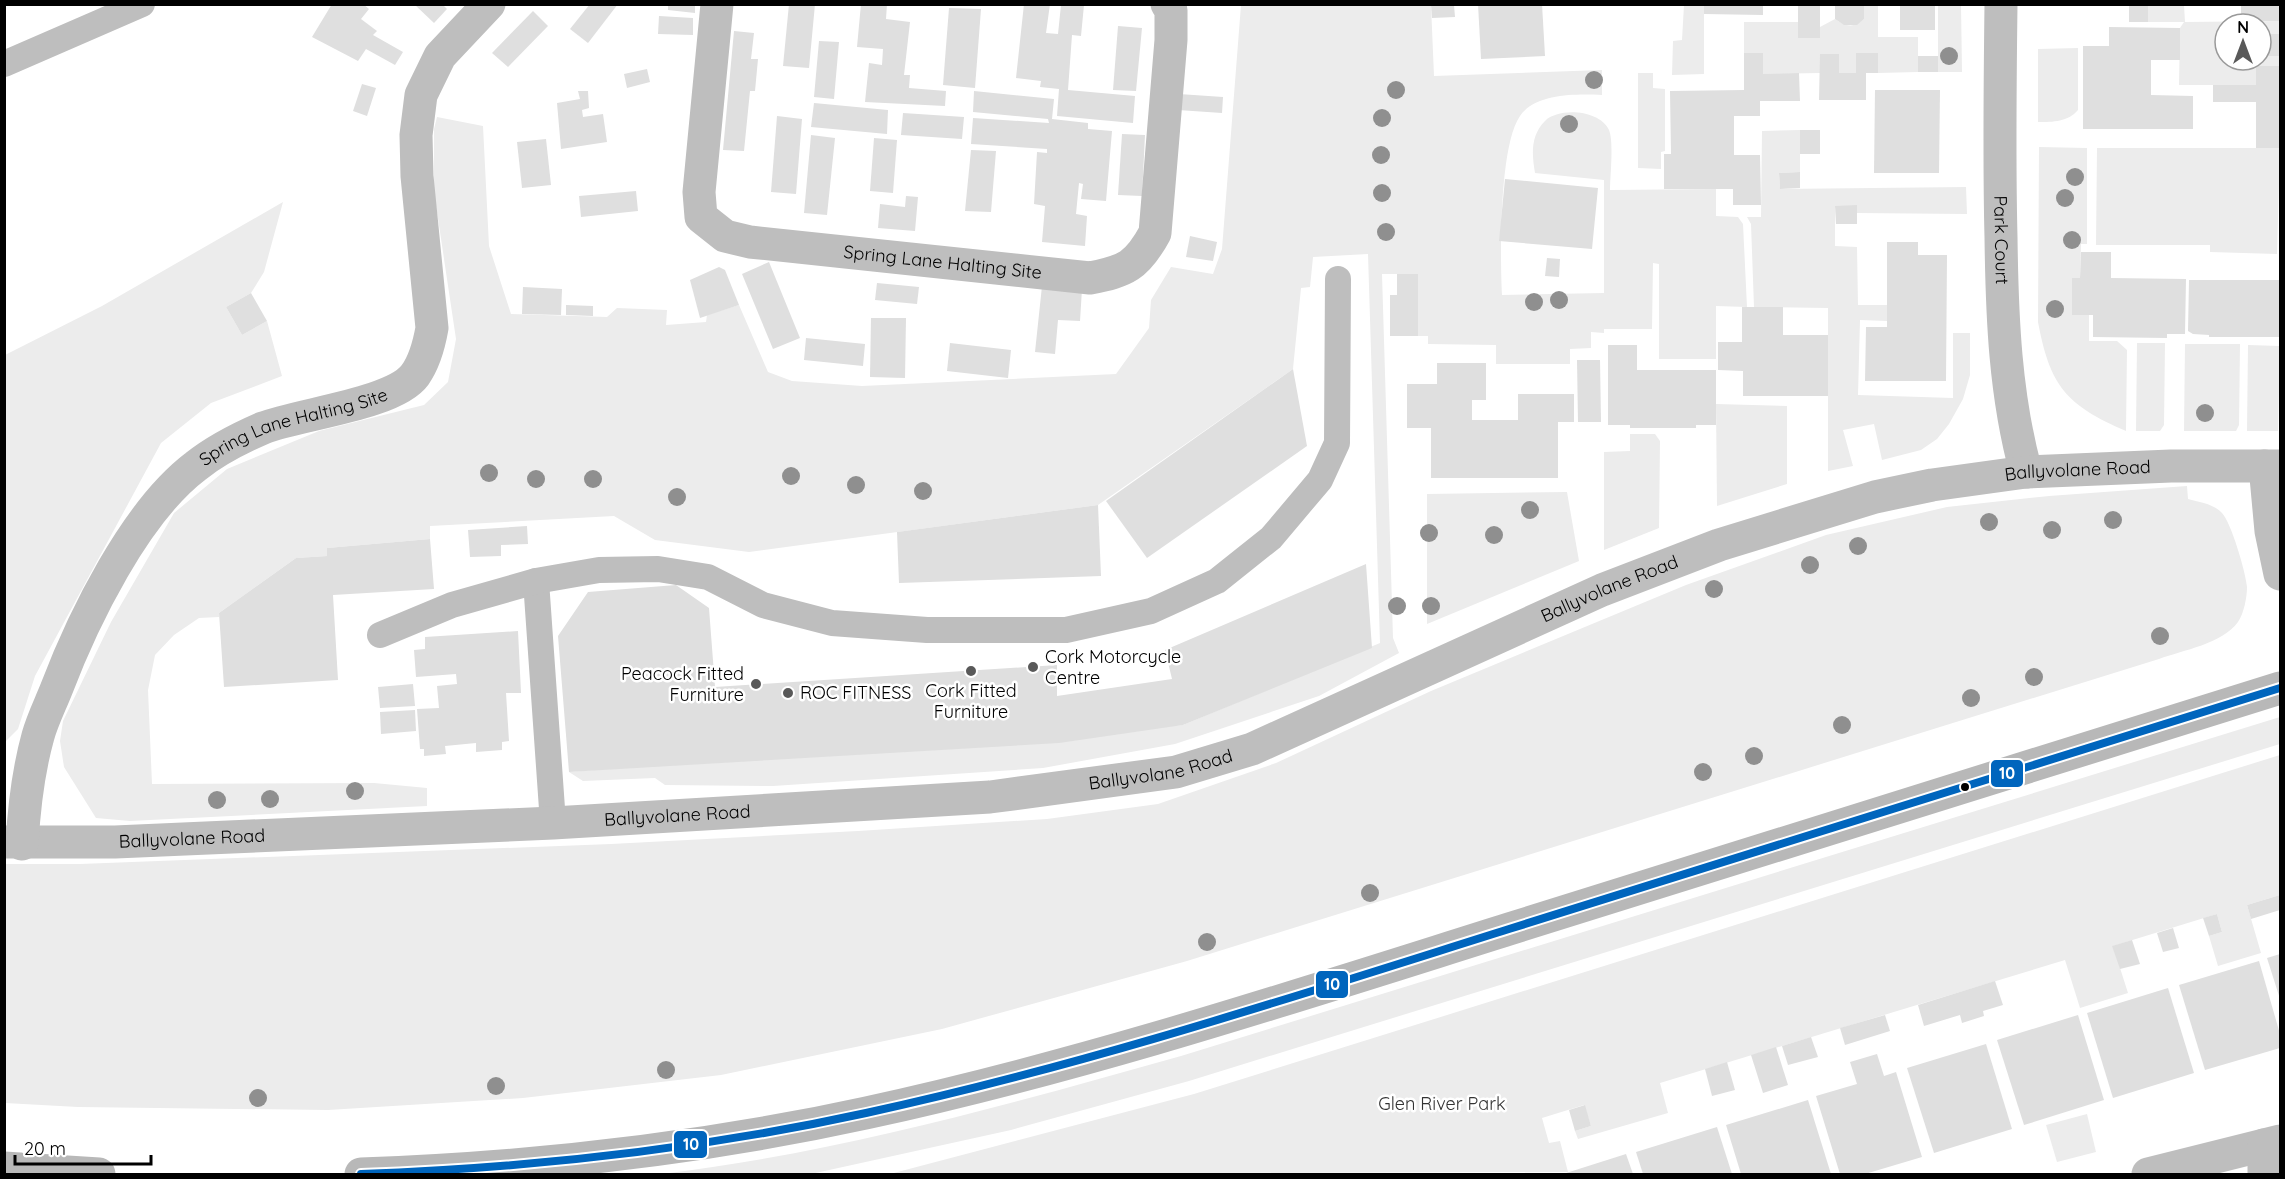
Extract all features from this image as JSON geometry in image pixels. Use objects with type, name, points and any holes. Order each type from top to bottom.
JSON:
[{"type":"main road","points":[[361,1174],[566,1160],[704,1142],[861,1114],[970,1089],[1143,1041],[1462,944],[2280,688]]},
{"type":"main road","points":[[4,1168],[99,1174]]},
{"type":"street","name":"Spring Lane Halting Site","points":[[13,843],[38,734],[71,652],[117,563],[156,506],[195,466],[228,445],[265,428],[392,392],[414,376],[427,352],[432,328],[417,176],[416,135],[421,95],[440,56],[489,4]]},
{"type":"street","name":"Spring Lane Halting Site","points":[[717,4],[699,192],[701,217],[725,236],[750,242],[1090,278],[1123,271],[1143,255],[1155,233],[1171,40],[1171,10],[1167,4]]},
{"type":"street","name":"Park Court","points":[[2001,4],[2002,311],[2006,375],[2015,431],[2025,472]]},
{"type":"street","name":"Ballyvolane Road","points":[[13,843],[553,823],[990,797],[1176,772],[1252,749],[1602,590],[1719,545],[1875,497],[1932,485],[2025,472],[2171,466],[2273,466],[2271,531],[2280,574]]},
{"type":"street","points":[[2148,1174],[2269,1154]]},
{"type":"lane","points":[[4,64],[142,4]]},
{"type":"lane","points":[[380,635],[452,605],[536,581],[599,570],[658,569],[708,577],[763,605],[832,623],[927,630],[1066,630],[1151,611],[1217,581],[1271,538],[1320,480],[1337,443],[1338,279]]},
{"type":"lane","points":[[536,581],[553,823]]},
{"type":"green space","points":[[2148,4],[2184,5],[2185,22],[2213,22],[2213,72],[2256,72],[2256,85],[2179,85],[2180,28],[2184,22],[2148,22]]},
{"type":"green space","points":[[1241,5],[1431,5],[1434,76],[1602,70],[1602,95],[1558,97],[1536,103],[1520,116],[1513,131],[1508,151],[1502,202],[1502,295],[1604,293],[1604,180],[1535,173],[1534,139],[1545,121],[1560,114],[1569,112],[1588,115],[1604,123],[1609,130],[1612,151],[1610,190],[1716,189],[1716,216],[1738,217],[1743,224],[1747,307],[1716,306],[1716,359],[1659,359],[1659,264],[1653,263],[1652,329],[1604,329],[1604,333],[1591,332],[1591,348],[1570,349],[1570,364],[1496,364],[1496,345],[1428,344],[1428,336],[1418,336],[1418,274],[1382,274],[1393,638],[1399,653],[1319,696],[1175,744],[1043,768],[773,786],[665,785],[655,778],[583,781],[569,772],[1183,725],[1380,643],[1368,254],[1313,257],[1310,287],[1301,288],[1293,369],[1098,505],[749,552],[655,540],[614,516],[430,526],[430,539],[327,548],[327,556],[296,558],[219,613],[219,617],[199,618],[174,635],[155,655],[148,690],[152,784],[374,783],[427,788],[427,806],[130,821],[96,818],[64,767],[60,741],[63,721],[111,622],[174,513],[227,469],[319,431],[424,405],[448,382],[456,339],[434,192],[434,129],[437,117],[483,126],[489,246],[511,314],[607,317],[617,308],[667,310],[666,325],[706,322],[707,315],[739,305],[768,372],[792,381],[862,386],[1116,374],[1149,328],[1151,300],[1171,267],[1213,274],[1222,249]]},
{"type":"green space","points":[[1684,5],[1704,5],[1704,74],[1672,75],[1673,41],[1682,40]]},
{"type":"green space","points":[[1864,5],[1878,5],[1878,37],[1918,37],[1918,72],[1878,73],[1878,54],[1856,73],[1839,73],[1820,54],[1820,73],[1763,74],[1763,53],[1744,53],[1744,22],[1798,22],[1798,38],[1819,38],[1820,27],[1835,19],[1850,25],[1860,22],[1864,19]]},
{"type":"green space","points":[[1938,5],[1961,5],[1962,72],[1938,72]]},
{"type":"green space","points":[[2273,21],[2280,21],[2280,85],[2279,66],[2273,66]]},
{"type":"green space","points":[[2078,48],[2078,110],[2065,119],[2038,122],[2038,49]]},
{"type":"green space","points":[[1638,73],[1653,73],[1653,88],[1665,89],[1665,151],[1661,152],[1661,169],[1638,168]]},
{"type":"green space","points":[[1800,130],[1800,172],[1779,173],[1780,189],[1966,187],[1967,214],[1857,213],[1835,206],[1835,246],[1857,247],[1858,305],[1887,305],[1887,321],[1860,320],[1858,395],[1953,398],[1953,333],[1970,333],[1970,375],[1963,399],[1949,424],[1937,439],[1921,450],[1882,460],[1874,424],[1843,430],[1853,466],[1828,471],[1828,308],[1754,307],[1751,224],[1747,217],[1761,217],[1762,131]]},
{"type":"green space","points":[[2039,147],[2087,148],[2087,244],[2081,244],[2080,278],[2072,278],[2072,315],[2089,315],[2089,341],[2117,341],[2127,350],[2126,431],[2075,402],[2055,378],[2048,362],[2038,322]]},
{"type":"green space","points":[[2097,148],[2280,148],[2277,254],[2210,252],[2210,245],[2096,245]]},
{"type":"green space","points":[[283,202],[264,272],[251,293],[226,307],[242,335],[267,321],[282,376],[211,403],[161,443],[35,676],[18,729],[5,742],[5,355],[102,306]]},
{"type":"green space","points":[[2137,343],[2165,343],[2164,425],[2160,431],[2136,431]]},
{"type":"green space","points":[[2185,344],[2240,344],[2239,425],[2236,431],[2184,431]]},
{"type":"green space","points":[[2248,345],[2280,346],[2278,431],[2247,431]]},
{"type":"green space","points":[[1716,404],[1787,406],[1787,484],[1717,506]]},
{"type":"green space","points":[[1630,434],[1655,434],[1660,441],[1659,528],[1604,550],[1604,452],[1630,451]]},
{"type":"green space","points":[[2187,486],[2188,499],[2215,507],[2226,518],[2238,548],[2246,580],[2246,600],[2238,622],[2231,630],[2212,641],[1187,961],[942,1029],[721,1075],[523,1098],[328,1110],[78,1107],[5,1103],[5,864],[80,864],[611,844],[1047,819],[1158,804],[1276,763],[1431,691],[1686,585],[1826,535],[1947,507],[2049,496]]},
{"type":"green space","points":[[1567,492],[1579,561],[1427,624],[1427,494]]},
{"type":"green space","points":[[2280,717],[2280,744],[1189,1081],[1011,1130],[811,1174],[661,1174],[727,1165],[858,1140],[988,1109],[1181,1056]]},
{"type":"green space","name":"Glen River Park","points":[[2280,755],[2280,895],[2247,905],[2261,953],[2218,966],[2209,936],[2222,932],[2217,914],[2113,946],[2128,993],[2080,1008],[2065,960],[1660,1083],[1668,1113],[1578,1139],[1575,1131],[1591,1126],[1584,1105],[1542,1118],[1549,1143],[1560,1141],[1568,1172],[890,1174],[1194,1094]]},
{"type":"green space","points":[[2087,1114],[2096,1152],[2057,1162],[2046,1125]]},
{"type":"building","points":[[332,4],[363,4],[369,9],[361,19],[377,31],[373,35],[403,52],[395,65],[366,49],[358,61],[312,37]]},
{"type":"building","points":[[414,4],[442,4],[447,9],[434,23]]},
{"type":"building","points":[[590,4],[618,4],[588,43],[570,29]]},
{"type":"building","points":[[668,4],[695,4],[695,13],[668,10]]},
{"type":"building","points":[[789,4],[815,4],[809,68],[783,66]]},
{"type":"building","points":[[861,4],[887,4],[886,19],[910,22],[904,75],[910,75],[909,88],[946,91],[945,106],[865,102],[869,63],[882,65],[883,49],[857,47]]},
{"type":"building","points":[[1024,4],[1050,4],[1046,33],[1058,34],[1061,5],[1084,5],[1081,36],[1072,35],[1068,90],[1135,96],[1133,123],[1057,116],[1059,89],[1040,87],[1041,81],[1016,78]]},
{"type":"building","points":[[1478,4],[1542,4],[1545,56],[1481,59]]},
{"type":"building","points":[[1704,4],[1763,4],[1763,15],[1704,14]]},
{"type":"building","points":[[1798,4],[1820,4],[1820,38],[1798,38]]},
{"type":"building","points":[[1835,4],[1864,4],[1864,19],[1857,25],[1844,25],[1835,19]]},
{"type":"building","points":[[1900,4],[1935,4],[1935,30],[1900,30]]},
{"type":"building","points":[[2129,4],[2148,4],[2148,22],[2129,22]]},
{"type":"building","points":[[2241,4],[2280,4],[2280,21],[2273,21],[2273,12],[2241,12]]},
{"type":"building","points":[[1431,5],[1454,5],[1455,17],[1432,18]]},
{"type":"building","points":[[949,8],[981,9],[975,88],[943,85]]},
{"type":"building","points":[[533,11],[548,26],[508,67],[492,53]]},
{"type":"building","points":[[659,16],[693,18],[693,35],[658,34]]},
{"type":"building","points":[[1118,26],[1142,28],[1136,91],[1113,90]]},
{"type":"building","points":[[2109,27],[2180,28],[2180,60],[2151,60],[2151,95],[2193,96],[2193,129],[2083,129],[2083,46],[2109,46]]},
{"type":"building","points":[[734,31],[754,33],[751,59],[758,59],[755,91],[750,91],[744,151],[723,150]]},
{"type":"building","points":[[2273,34],[2280,34],[2280,56],[2273,56]]},
{"type":"building","points":[[819,41],[839,42],[834,99],[814,97]]},
{"type":"building","points":[[1744,53],[1763,53],[1763,74],[1799,73],[1800,101],[1760,101],[1760,116],[1734,116],[1734,155],[1760,155],[1761,205],[1733,205],[1733,189],[1664,189],[1664,154],[1671,154],[1670,91],[1744,90]]},
{"type":"building","points":[[1856,53],[1878,53],[1878,73],[1866,73],[1866,100],[1819,100],[1820,54],[1839,54],[1839,73],[1856,73]]},
{"type":"building","points":[[1918,56],[1938,56],[1938,72],[1918,72]]},
{"type":"building","points":[[2273,66],[2279,66],[2280,148],[2256,148],[2256,102],[2213,102],[2213,85],[2256,85],[2256,72],[2273,72]]},
{"type":"building","points":[[647,69],[650,82],[627,88],[624,74]]},
{"type":"building","points":[[362,84],[376,88],[367,116],[353,111]]},
{"type":"building","points":[[1875,90],[1940,90],[1939,173],[1874,173]]},
{"type":"building","points":[[578,91],[588,91],[589,108],[582,110],[583,117],[603,114],[607,142],[561,149],[557,103],[580,99]]},
{"type":"building","points":[[974,91],[1054,99],[1052,119],[1088,123],[1088,129],[1112,131],[1106,201],[1081,199],[1083,184],[1079,183],[1076,214],[1087,216],[1085,246],[1042,242],[1045,206],[1034,204],[1037,152],[1047,153],[1047,149],[971,144],[973,118],[1049,123],[1048,119],[973,112]]},
{"type":"building","points":[[1179,94],[1223,97],[1222,113],[1178,110]]},
{"type":"building","points":[[814,103],[888,110],[887,134],[811,127]]},
{"type":"building","points":[[903,113],[964,117],[962,139],[901,135]]},
{"type":"building","points":[[777,116],[802,119],[796,194],[771,192]]},
{"type":"building","points":[[1800,130],[1820,130],[1820,154],[1800,154]]},
{"type":"building","points":[[1122,134],[1145,135],[1142,196],[1118,195]]},
{"type":"building","points":[[811,135],[835,138],[827,215],[804,213]]},
{"type":"building","points":[[874,138],[897,140],[893,193],[870,191]]},
{"type":"building","points":[[546,139],[551,185],[522,188],[517,142]]},
{"type":"building","points":[[971,150],[996,151],[991,212],[965,211]]},
{"type":"building","points":[[1800,172],[1800,188],[1780,189],[1779,173]]},
{"type":"building","points":[[1505,179],[1598,188],[1592,249],[1499,241]]},
{"type":"building","points":[[636,191],[638,211],[581,217],[579,196]]},
{"type":"building","points":[[906,196],[918,197],[915,231],[878,228],[880,204],[905,207]]},
{"type":"building","points":[[1857,205],[1857,224],[1836,224],[1835,206]]},
{"type":"building","points":[[1190,236],[1217,242],[1213,261],[1186,257]]},
{"type":"building","points":[[1887,242],[1918,242],[1918,255],[1947,255],[1946,381],[1865,381],[1866,327],[1887,327]]},
{"type":"building","points":[[2081,252],[2111,252],[2111,278],[2186,279],[2185,334],[2167,334],[2167,338],[2093,337],[2093,315],[2072,315],[2072,278],[2080,278]]},
{"type":"building","points":[[1547,258],[1560,259],[1559,277],[1545,276]]},
{"type":"building","points":[[769,262],[800,338],[773,349],[742,274]]},
{"type":"building","points":[[719,267],[725,270],[739,305],[700,318],[690,280]]},
{"type":"building","points":[[1397,274],[1418,274],[1418,336],[1390,336],[1390,295],[1397,295]]},
{"type":"building","points":[[2189,280],[2280,280],[2280,337],[2209,337],[2209,335],[2193,334],[2188,331]]},
{"type":"building","points":[[877,283],[919,287],[917,304],[875,300]]},
{"type":"building","points":[[1042,286],[1082,289],[1080,321],[1058,320],[1055,354],[1035,352]]},
{"type":"building","points":[[523,287],[562,289],[561,315],[522,314]]},
{"type":"building","points":[[251,293],[267,321],[242,335],[226,307]]},
{"type":"building","points":[[566,305],[593,306],[593,316],[566,315]]},
{"type":"building","points":[[1742,307],[1783,307],[1783,335],[1828,335],[1828,396],[1743,396],[1743,371],[1718,370],[1718,342],[1742,342]]},
{"type":"building","points":[[871,318],[906,318],[905,378],[870,377]]},
{"type":"building","points":[[806,338],[865,344],[863,366],[804,360]]},
{"type":"building","points":[[950,343],[1011,350],[1008,378],[947,371]]},
{"type":"building","points":[[1608,345],[1637,345],[1637,370],[1716,370],[1716,425],[1696,425],[1696,428],[1630,428],[1630,425],[1608,425]]},
{"type":"building","points":[[1577,360],[1600,360],[1601,422],[1578,422]]},
{"type":"building","points":[[1437,363],[1486,363],[1486,400],[1472,400],[1472,420],[1518,420],[1518,394],[1574,394],[1574,422],[1558,422],[1558,478],[1431,478],[1431,428],[1407,428],[1407,384],[1437,384]]},
{"type":"building","points":[[1293,369],[1307,446],[1147,558],[1106,501]]},
{"type":"building","points":[[1098,505],[1101,576],[899,583],[897,532]]},
{"type":"building","points":[[527,526],[528,544],[501,545],[501,556],[470,557],[468,530]]},
{"type":"building","points":[[430,539],[434,589],[333,595],[338,680],[224,687],[219,613],[296,558],[327,556],[327,548]]},
{"type":"building","points":[[1366,564],[1372,648],[1183,725],[1059,743],[569,772],[558,636],[588,592],[676,585],[709,608],[715,687],[1057,665],[1057,696],[1172,679],[1165,650]]},
{"type":"building","points":[[518,631],[521,693],[506,693],[509,741],[502,742],[502,750],[476,752],[476,743],[445,746],[446,754],[424,756],[424,749],[420,749],[417,709],[439,708],[437,686],[457,684],[456,674],[416,677],[414,650],[425,649],[425,637]]},
{"type":"building","points":[[413,684],[415,706],[380,708],[378,687]]},
{"type":"building","points":[[415,710],[416,731],[381,734],[380,712]]},
{"type":"building","points":[[2280,895],[2280,910],[2251,919],[2247,905]]},
{"type":"building","points":[[2217,914],[2222,932],[2209,936],[2203,918]]},
{"type":"building","points":[[2173,928],[2179,948],[2163,952],[2157,933]]},
{"type":"building","points":[[2132,940],[2140,964],[2120,969],[2112,946]]},
{"type":"building","points":[[2280,954],[2280,999],[2267,958]]},
{"type":"building","points":[[2259,961],[2280,1034],[2280,1048],[2205,1070],[2179,985]]},
{"type":"building","points":[[1995,981],[2003,1005],[1983,1011],[1984,1016],[1962,1023],[1960,1015],[1924,1026],[1918,1005]]},
{"type":"building","points":[[2168,988],[2194,1073],[2113,1098],[2087,1013]]},
{"type":"building","points":[[1885,1015],[1890,1031],[1845,1045],[1840,1028]]},
{"type":"building","points":[[2078,1015],[2104,1100],[2024,1125],[1997,1040]]},
{"type":"building","points":[[1811,1037],[1818,1057],[1788,1065],[1782,1046]]},
{"type":"building","points":[[1986,1044],[2012,1129],[1934,1153],[1907,1068]]},
{"type":"building","points":[[1776,1047],[1788,1085],[1763,1093],[1751,1055]]},
{"type":"building","points":[[1877,1054],[1884,1076],[1896,1072],[1922,1157],[1865,1174],[1840,1174],[1816,1096],[1857,1084],[1850,1062]]},
{"type":"building","points":[[1727,1062],[1735,1090],[1712,1096],[1705,1069]]},
{"type":"building","points":[[1808,1100],[1831,1174],[1741,1174],[1726,1125]]},
{"type":"building","points":[[1585,1105],[1591,1126],[1575,1131],[1569,1110]]},
{"type":"building","points":[[1717,1127],[1732,1174],[1643,1174],[1636,1152]]},
{"type":"building","points":[[1626,1154],[1633,1174],[1563,1174]]},
{"type":"transit line","name":"10","points":[[361,1174],[552,1162],[678,1147],[804,1126],[1028,1074],[1269,1004],[2280,688]]},
{"type":"place","name":"Cork Motorcycle Centre","points":[[1033,667]]},
{"type":"place","name":"Cork Fitted Furniture","points":[[971,671]]},
{"type":"place","name":"Peacock Fitted Furniture","points":[[756,684]]},
{"type":"place","name":"ROC FITNESS","points":[[788,693]]}]
